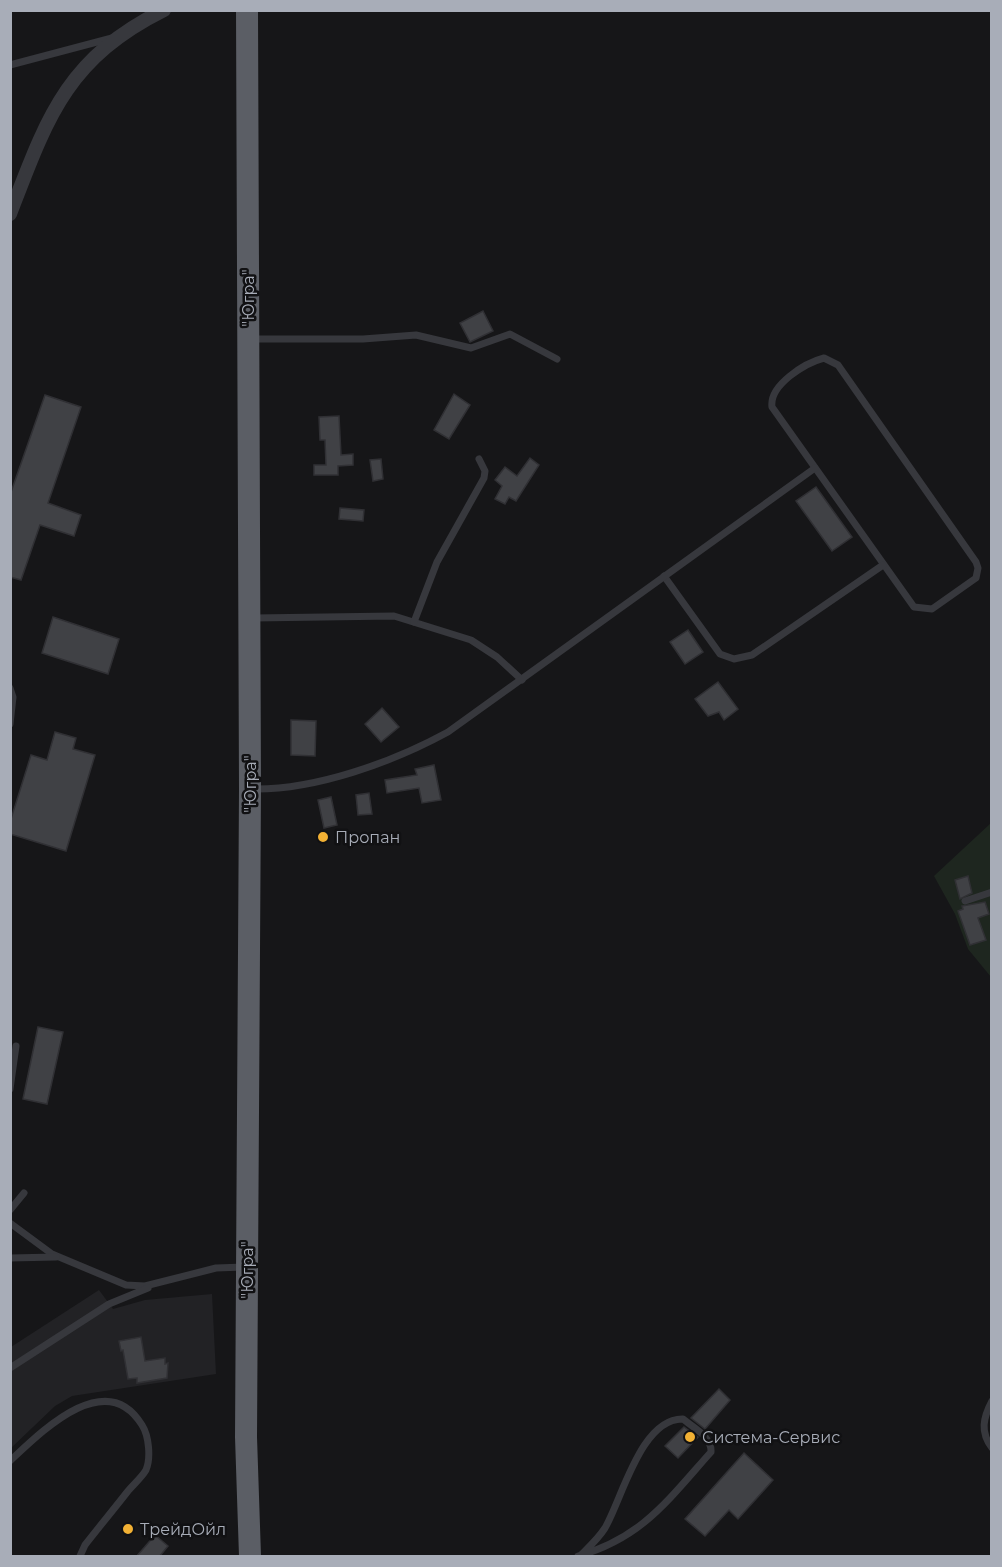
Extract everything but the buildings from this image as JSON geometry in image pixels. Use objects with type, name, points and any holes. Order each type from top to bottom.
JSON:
[{"type":"highway","name":"\"Югра\"","points":[[247,10],[250,789],[246,1437],[250,1557]]},
{"type":"street","points":[[10,214],[50,114],[62,93],[78,72],[119,36],[154,13]]},
{"type":"lane","points":[[10,65],[119,36]]},
{"type":"lane","points":[[248,339],[363,339],[416,335],[471,348],[510,334],[557,359]]},
{"type":"lane","points":[[824,358],[838,365],[978,568],[975,578],[932,609],[925,610],[914,607],[883,565],[772,407],[771,400],[778,386],[816,360],[824,358]]},
{"type":"lane","points":[[414,622],[437,562],[484,478],[483,465],[479,459]]},
{"type":"lane","points":[[250,789],[284,788],[354,771],[411,751],[448,732],[815,468]]},
{"type":"lane","points":[[664,576],[720,654],[734,659],[760,650],[883,565]]},
{"type":"lane","points":[[249,618],[382,614],[471,640],[484,647],[522,680]]},
{"type":"lane","points":[[10,688],[14,697],[10,724]]},
{"type":"lane","points":[[965,901],[992,892]]},
{"type":"lane","points":[[10,1089],[16,1046]]},
{"type":"lane","points":[[10,1210],[24,1193]]},
{"type":"lane","points":[[10,1222],[38,1245],[59,1257],[126,1285],[157,1284]]},
{"type":"lane","points":[[10,1258],[59,1257]]},
{"type":"lane","points":[[10,1368],[110,1304],[157,1284],[216,1268],[247,1267]]},
{"type":"lane","points":[[992,1401],[983,1425],[985,1439],[992,1448]]},
{"type":"lane","points":[[10,1461],[52,1422],[74,1408],[97,1402],[117,1404],[135,1413],[146,1432],[146,1469],[85,1545],[80,1557]]},
{"type":"lane","points":[[683,1419],[707,1438],[711,1452],[650,1519],[620,1541],[579,1556],[605,1527],[641,1449],[667,1422],[683,1419]]},
{"type":"shaded area","points":[[991,823],[991,977],[968,949],[955,914],[934,876]]},
{"type":"shaded area","points":[[99,1290],[113,1309],[145,1300],[212,1294],[216,1374],[72,1396],[55,1406],[11,1448],[11,1347]]},
{"type":"place","name":"Пропан","points":[[323,837]]},
{"type":"place","name":"Система-Сервис","points":[[690,1437]]},
{"type":"place","name":"ТрейдОйл","points":[[128,1529]]}]
